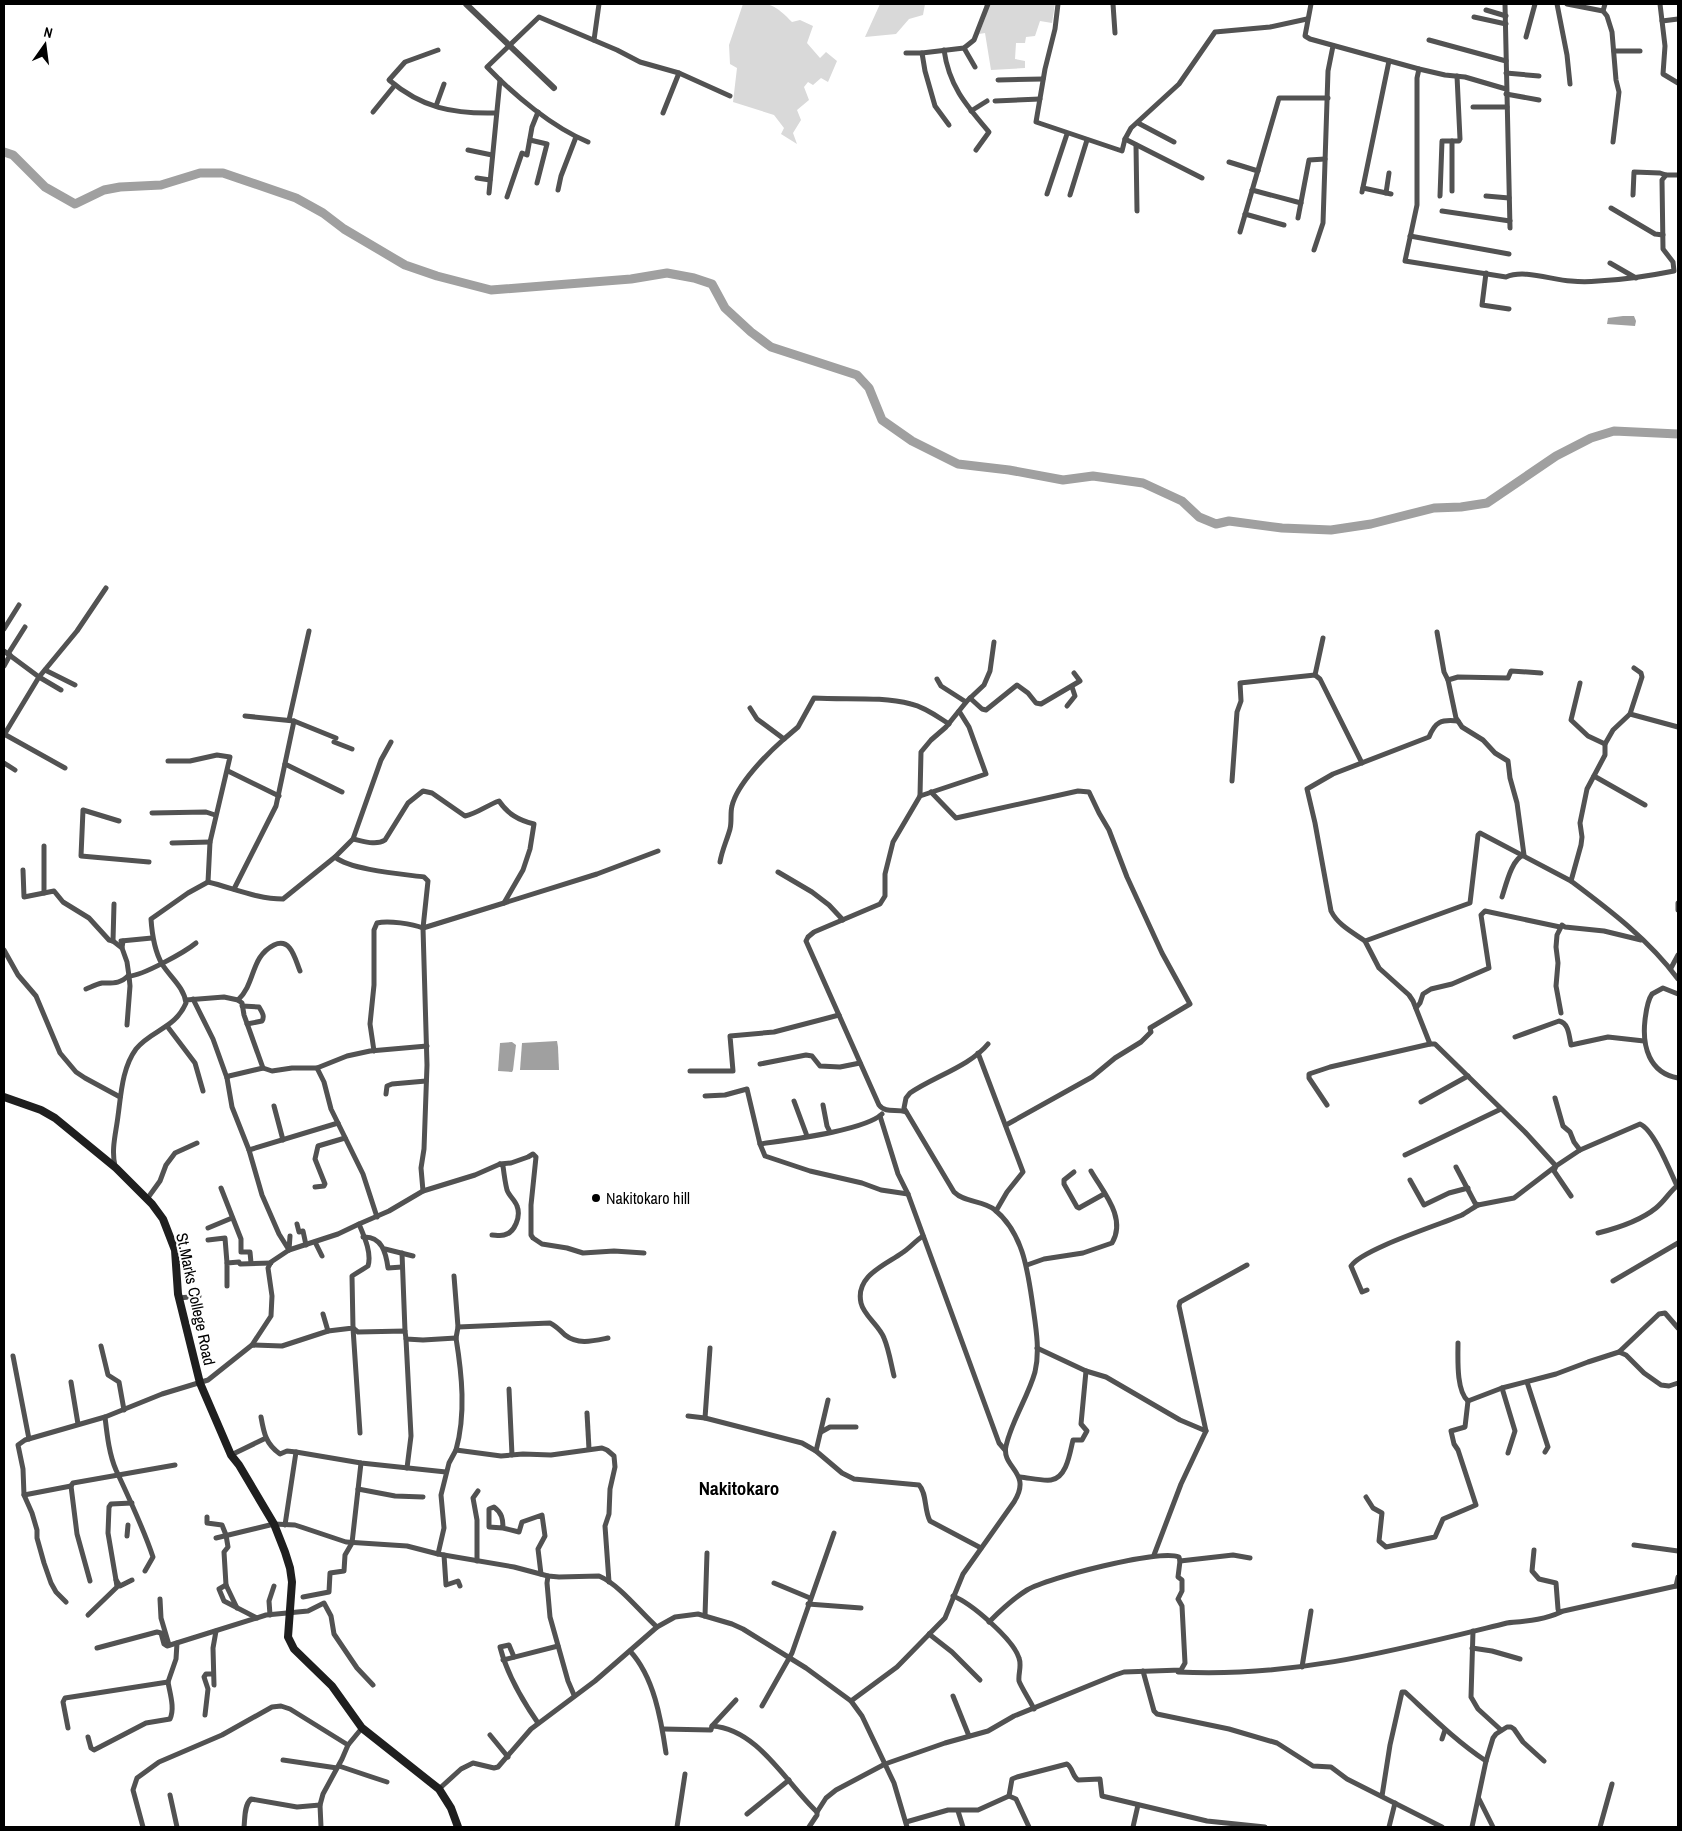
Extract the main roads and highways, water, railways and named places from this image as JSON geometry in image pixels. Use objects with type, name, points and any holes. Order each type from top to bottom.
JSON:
[{"type":"main road","name":"St.Marks College Road","points":[[4,1097],[41,1110],[55,1118],[116,1168],[147,1199],[163,1219],[175,1250],[179,1298],[200,1383],[231,1455],[239,1465],[274,1524],[290,1568],[292,1582],[288,1636],[294,1649],[332,1686],[362,1728],[439,1789],[451,1808],[458,1827]]},
{"type":"waterway","points":[[4,152],[13,155],[45,187],[75,204],[104,190],[120,187],[161,185],[200,173],[223,173],[296,198],[405,265],[437,276],[491,290],[631,279],[667,273],[694,278],[712,284],[725,308],[771,347],[857,375],[869,388],[882,420],[912,441],[958,464],[1009,470],[1063,480],[1093,476],[1143,483],[1182,501],[1199,517],[1216,524],[1229,521],[1282,528],[1331,530],[1371,524],[1434,508],[1461,507],[1487,503],[1556,456],[1591,438],[1614,431],[1678,434]]},
{"type":"place","name":"Nakitokaro hill","points":[[596,1198]]},
{"type":"district","name":"Nakitokaro","points":[[739,1488]]}]
